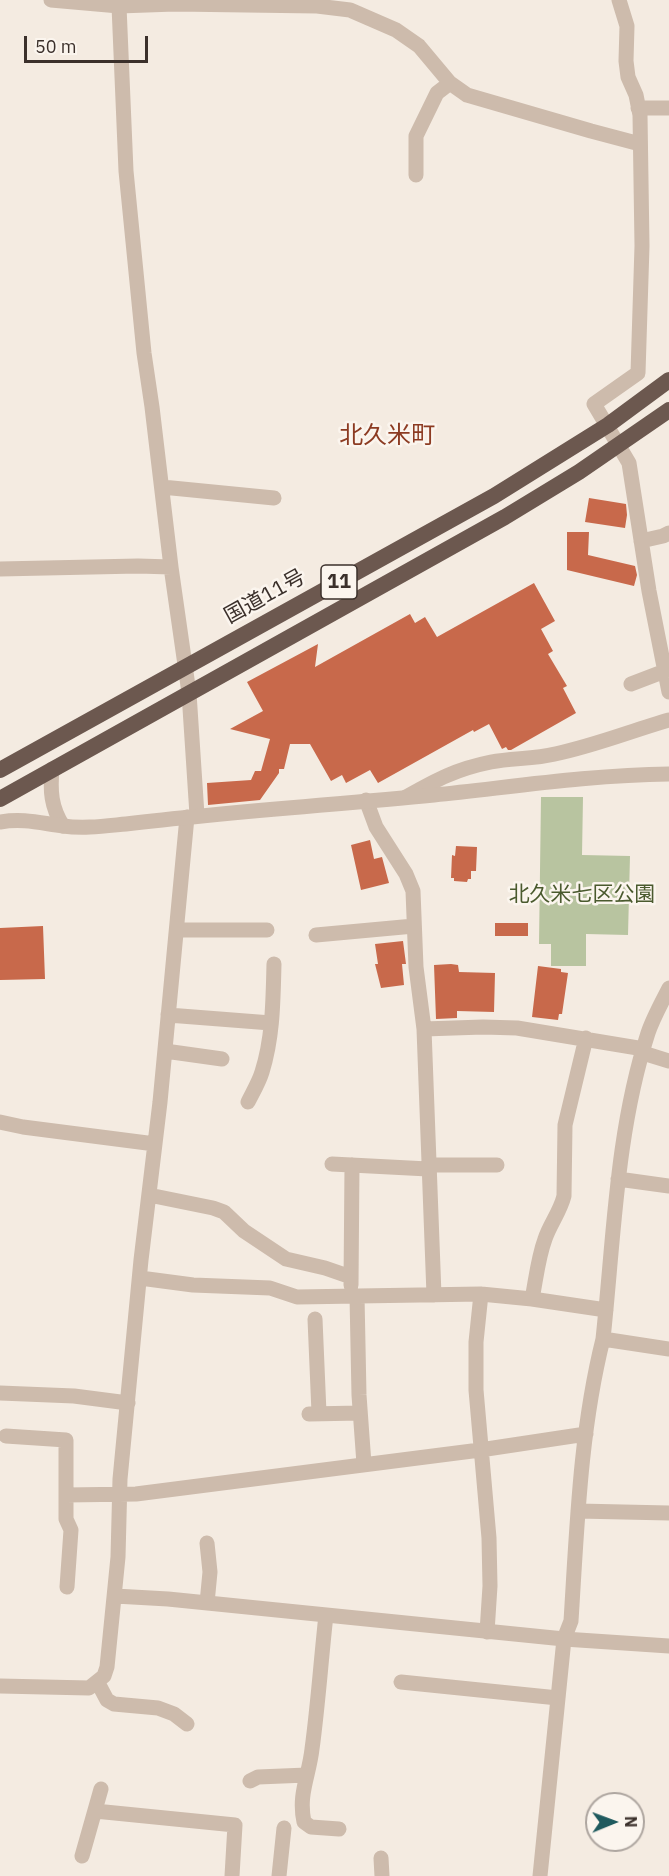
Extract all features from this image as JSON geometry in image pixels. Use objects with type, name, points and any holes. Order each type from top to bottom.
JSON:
[{"type":"highway","name":"国道11号","points":[[0,770],[494,496],[608,424],[669,380]]},
{"type":"highway","name":"11","points":[[0,799],[506,517],[579,472],[669,410]]},
{"type":"street","points":[[51,0],[119,6],[175,2],[317,6],[350,10],[396,30],[419,46],[450,83],[467,95],[640,144]]},
{"type":"street","points":[[366,17],[368,0]]},
{"type":"street","points":[[619,0],[627,26],[626,60],[628,77],[636,95],[640,144],[642,246],[638,373],[594,404],[608,424],[629,463],[642,541],[665,651],[665,671],[669,692]]},
{"type":"street","points":[[1,1691],[89,1688],[104,1676],[107,1667],[115,1596],[120,1495],[140,1278],[177,930],[192,816],[189,693],[144,354],[126,171],[119,6]]},
{"type":"street","points":[[416,175],[416,136],[437,93],[450,83]]},
{"type":"street","points":[[638,108],[669,108]]},
{"type":"street","points":[[162,487],[274,498]]},
{"type":"street","points":[[642,541],[669,533]]},
{"type":"street","points":[[0,569],[171,567]]},
{"type":"street","points":[[631,684],[665,671]]},
{"type":"street","points":[[406,797],[448,774],[492,762],[551,755],[591,746],[628,731],[669,720]]},
{"type":"street","points":[[52,769],[54,812],[63,826]]},
{"type":"street","points":[[0,822],[24,819],[63,826],[100,826],[552,782],[669,774]]},
{"type":"street","points":[[366,800],[376,827],[406,874],[412,891],[416,967],[424,1029],[434,1295]]},
{"type":"street","points":[[316,935],[414,926]]},
{"type":"street","points":[[177,930],[267,930]]},
{"type":"street","points":[[248,1102],[262,1074],[272,1023],[273,964]]},
{"type":"street","points":[[540,1876],[564,1640],[570,1621],[586,1434],[603,1339],[623,1141],[649,1032],[669,988]]},
{"type":"street","points":[[168,1015],[272,1023]]},
{"type":"street","points":[[424,1029],[517,1028],[586,1038],[644,1051],[669,1061]]},
{"type":"street","points":[[532,1299],[544,1240],[562,1205],[564,1196],[565,1125],[586,1038]]},
{"type":"street","points":[[165,1051],[222,1059]]},
{"type":"street","points":[[0,1122],[155,1144]]},
{"type":"street","points":[[332,1164],[428,1167],[497,1165]]},
{"type":"street","points":[[352,1165],[351,1277],[364,1464]]},
{"type":"street","points":[[618,1179],[669,1186]]},
{"type":"street","points":[[149,1195],[224,1212],[244,1231],[286,1259],[351,1277]]},
{"type":"street","points":[[140,1278],[193,1285],[270,1288],[297,1296],[481,1294],[606,1310]]},
{"type":"street","points":[[481,1294],[476,1354],[480,1450],[489,1538],[490,1586],[487,1632]]},
{"type":"street","points":[[315,1319],[314,1414],[360,1413]]},
{"type":"street","points":[[603,1339],[669,1349]]},
{"type":"street","points":[[0,1393],[74,1396],[129,1403]]},
{"type":"street","points":[[66,1495],[120,1495],[249,1480],[586,1434]]},
{"type":"street","points":[[6,1436],[66,1440],[66,1519],[71,1530],[67,1587]]},
{"type":"street","points":[[579,1511],[669,1513]]},
{"type":"street","points":[[207,1543],[210,1572],[207,1603]]},
{"type":"street","points":[[115,1596],[207,1603],[564,1640],[669,1646]]},
{"type":"street","points":[[326,1615],[318,1753],[307,1775],[302,1793],[302,1811],[304,1822],[311,1827],[339,1829]]},
{"type":"street","points":[[401,1682],[558,1698]]},
{"type":"street","points":[[98,1683],[108,1700],[114,1704],[158,1708],[174,1714],[187,1724]]},
{"type":"street","points":[[250,1781],[258,1777],[307,1775]]},
{"type":"street","points":[[82,1856],[101,1789]]},
{"type":"street","points":[[95,1811],[235,1825],[232,1876]]},
{"type":"street","points":[[279,1876],[276,1828],[294,1828],[304,1822]]},
{"type":"street","points":[[381,1858],[382,1876]]},
{"type":"green space","name":"北久米七区公園","points":[[541,797],[583,797],[582,855],[630,856],[628,935],[586,934],[586,966],[551,966],[551,944],[539,944]]},
{"type":"building","points":[[589,498],[626,504],[625,528],[585,522]]},
{"type":"building","points":[[567,532],[589,532],[588,555],[635,566],[637,575],[634,586],[567,570]]},
{"type":"building","points":[[534,583],[555,621],[541,629],[553,651],[548,654],[567,686],[563,688],[576,713],[511,750],[506,747],[502,749],[489,724],[474,732],[473,730],[378,783],[370,770],[346,783],[342,775],[331,781],[310,744],[290,744],[284,769],[279,769],[279,773],[260,800],[208,805],[207,783],[251,780],[255,771],[261,771],[270,739],[230,729],[263,711],[247,682],[318,644],[315,667],[410,614],[415,623],[425,617],[437,637]]},
{"type":"building","points":[[370,840],[374,859],[382,857],[389,883],[361,890],[351,845]]},
{"type":"building","points":[[456,846],[477,847],[476,871],[471,871],[471,879],[467,882],[454,881],[454,878],[451,878],[452,855],[455,856]]},
{"type":"building","points":[[495,923],[528,923],[528,936],[495,936]]},
{"type":"building","points":[[43,926],[45,979],[0,980],[0,928]]},
{"type":"building","points":[[403,941],[406,964],[402,964],[404,985],[381,988],[375,964],[378,964],[375,944]]},
{"type":"building","points":[[434,965],[458,965],[459,972],[495,973],[494,1012],[457,1011],[457,1018],[436,1019]]},
{"type":"building","points":[[538,966],[561,969],[561,972],[568,973],[562,1014],[559,1014],[558,1020],[532,1017]]},
{"type":"district","name":"北久米町","points":[[387,436]]}]
